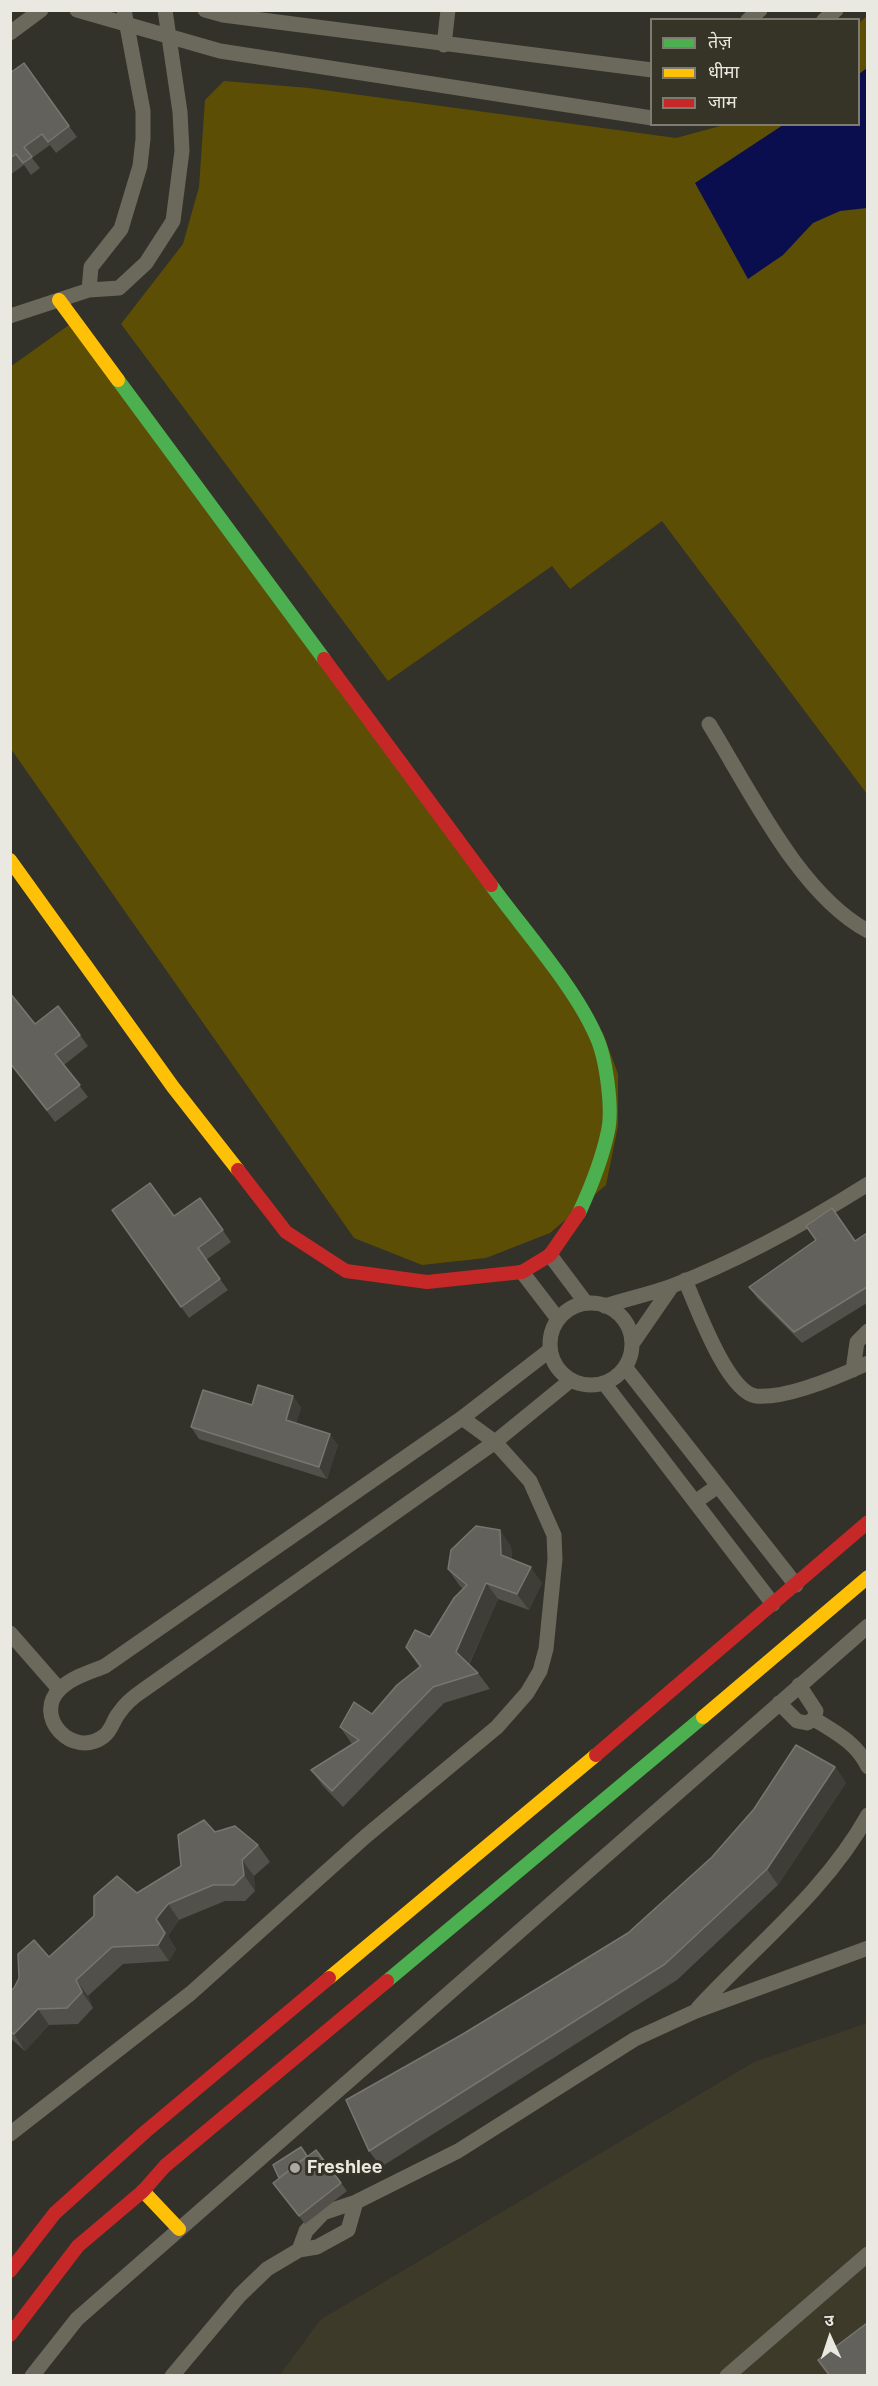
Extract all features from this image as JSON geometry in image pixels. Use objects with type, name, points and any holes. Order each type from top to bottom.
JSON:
[{"type":"street","points":[[10,33],[41,10]]},
{"type":"street","points":[[77,10],[124,17],[167,37],[220,51],[650,118]]},
{"type":"street","points":[[10,316],[89,290],[119,288],[146,263],[173,221],[182,151],[180,112],[167,37],[165,10]]},
{"type":"street","points":[[205,10],[259,15],[444,45],[650,70]]},
{"type":"street","points":[[444,45],[448,10]]},
{"type":"street","points":[[89,290],[91,267],[121,229],[140,166],[143,111],[124,17]]},
{"type":"street","points":[[10,860],[173,1087],[286,1232],[346,1271],[427,1282],[522,1272],[550,1255],[578,1219],[594,1180],[609,1129],[608,1087],[597,1037],[569,991],[59,300]]},
{"type":"street","points":[[709,724],[796,866],[847,920],[867,931]]},
{"type":"street","points":[[678,1283],[632,1344],[625,1367],[616,1376],[604,1383],[581,1384],[571,1380],[554,1362],[550,1350],[553,1328],[566,1311],[586,1303],[605,1306],[678,1283],[803,1225],[867,1184]]},
{"type":"street","points":[[550,1255],[586,1303]]},
{"type":"street","points":[[522,1272],[558,1319]]},
{"type":"street","points":[[678,1283],[717,1356],[744,1390],[755,1396],[773,1395],[811,1386],[867,1364]]},
{"type":"street","points":[[605,1306],[624,1321],[632,1344]]},
{"type":"street","points":[[853,1370],[857,1342],[867,1331]]},
{"type":"street","points":[[550,1350],[462,1418],[105,1666],[59,1689],[52,1702],[51,1716],[57,1730],[67,1739],[81,1744],[104,1736],[122,1709],[142,1691],[495,1442],[571,1380]]},
{"type":"street","points":[[625,1367],[796,1585]]},
{"type":"street","points":[[604,1383],[773,1604]]},
{"type":"street","points":[[10,2134],[191,1993],[366,1836],[497,1727],[526,1693],[540,1671],[546,1649],[555,1559],[554,1535],[530,1481],[495,1442],[462,1418]]},
{"type":"street","points":[[695,1502],[718,1486]]},
{"type":"street","points":[[10,2271],[55,2213],[145,2132],[796,1585],[867,1522]]},
{"type":"street","points":[[10,2335],[78,2246],[143,2191],[174,2159],[640,1770],[867,1576]]},
{"type":"street","points":[[32,2376],[77,2319],[867,1626]]},
{"type":"street","points":[[10,1633],[59,1689]]},
{"type":"street","points":[[778,1703],[797,1720],[807,1723],[814,1719],[816,1711],[799,1685]]},
{"type":"street","points":[[814,1719],[845,1738],[862,1754],[867,1767]]},
{"type":"street","points":[[864,1821],[867,1843]]},
{"type":"street","points":[[696,2011],[828,1873],[864,1821]]},
{"type":"street","points":[[299,2250],[306,2231],[315,2220],[336,2207],[356,2202],[458,2151],[635,2039],[696,2011],[867,1948]]},
{"type":"street","points":[[143,2191],[179,2229]]},
{"type":"street","points":[[172,2376],[240,2295],[267,2269],[299,2250],[317,2247],[348,2230],[356,2202]]},
{"type":"street","points":[[727,2376],[867,2254]]},
{"type":"shaded area","points":[[867,16],[867,794],[662,521],[570,589],[552,566],[388,681],[121,324],[183,244],[199,187],[205,100],[224,81],[309,88],[676,138],[720,126],[860,126],[860,22]]},
{"type":"shaded area","points":[[867,68],[867,208],[840,211],[813,223],[783,255],[748,279],[695,183],[781,126],[860,126],[860,73]]},
{"type":"shaded area","points":[[69,325],[603,1033],[618,1074],[618,1126],[606,1185],[550,1233],[486,1258],[422,1265],[354,1238],[11,749],[10,367]]},
{"type":"shaded area","points":[[867,2023],[867,2375],[279,2376],[320,2320],[754,2062]]},
{"type":"building","points":[[24,63],[69,126],[48,142],[42,134],[24,147],[32,157],[23,163],[16,154],[10,158],[10,73]]},
{"type":"building","points":[[10,993],[35,1024],[58,1006],[80,1035],[55,1054],[80,1085],[47,1110],[10,1063]]},
{"type":"building","points":[[150,1183],[174,1216],[200,1198],[223,1230],[198,1248],[220,1279],[181,1307],[112,1210]]},
{"type":"building","points":[[832,1208],[855,1241],[867,1233],[867,1287],[794,1332],[749,1287],[816,1240],[806,1226]]},
{"type":"building","points":[[258,1385],[293,1396],[286,1420],[330,1434],[319,1467],[191,1427],[203,1390],[252,1405]]},
{"type":"building","points":[[476,1526],[500,1530],[501,1555],[531,1567],[517,1594],[486,1583],[456,1652],[478,1673],[433,1687],[332,1791],[311,1770],[359,1740],[340,1727],[354,1702],[372,1714],[397,1685],[421,1666],[406,1647],[415,1630],[430,1637],[454,1598],[467,1585],[448,1569],[451,1550]]},
{"type":"building","points":[[796,1745],[835,1767],[767,1869],[665,1964],[369,2151],[346,2100],[463,2034],[628,1933],[712,1857],[754,1809]]},
{"type":"building","points":[[204,1820],[215,1832],[235,1826],[258,1845],[242,1860],[244,1875],[234,1885],[213,1885],[168,1904],[156,1919],[165,1933],[158,1945],[112,1947],[76,1980],[82,1992],[67,2008],[38,2009],[14,2034],[10,2032],[10,1991],[19,1978],[18,1954],[34,1940],[49,1957],[94,1916],[94,1896],[117,1876],[137,1893],[181,1866],[178,1835]]},
{"type":"building","points":[[301,2147],[307,2156],[279,2178],[273,2165]]},
{"type":"building","points":[[316,2150],[341,2183],[299,2216],[273,2183]]},
{"type":"building","points":[[867,2323],[867,2376],[830,2376],[818,2360]]},
{"type":"traffic: fast","points":[[118,380],[324,659]]},
{"type":"traffic: fast","points":[[491,885],[575,998],[587,1017],[603,1056],[609,1096],[608,1131],[596,1173],[579,1213]]},
{"type":"traffic: fast","points":[[387,1981],[703,1717]]},
{"type":"traffic: slow","points":[[59,300],[118,380]]},
{"type":"traffic: slow","points":[[10,860],[173,1087],[238,1170]]},
{"type":"traffic: slow","points":[[703,1717],[868,1577]]},
{"type":"traffic: slow","points":[[329,1978],[596,1755]]},
{"type":"traffic: slow","points":[[143,2191],[179,2229]]},
{"type":"traffic: jam","points":[[324,659],[491,885]]},
{"type":"traffic: jam","points":[[238,1170],[286,1232],[346,1271],[427,1282],[522,1272],[550,1255],[579,1213]]},
{"type":"traffic: jam","points":[[596,1755],[868,1522]]},
{"type":"traffic: jam","points":[[10,2271],[55,2213],[145,2132],[329,1978]]},
{"type":"traffic: jam","points":[[10,2335],[78,2246],[143,2191],[165,2166],[387,1981]]},
{"type":"place","name":"Freshlee","points":[[295,2168]]}]
